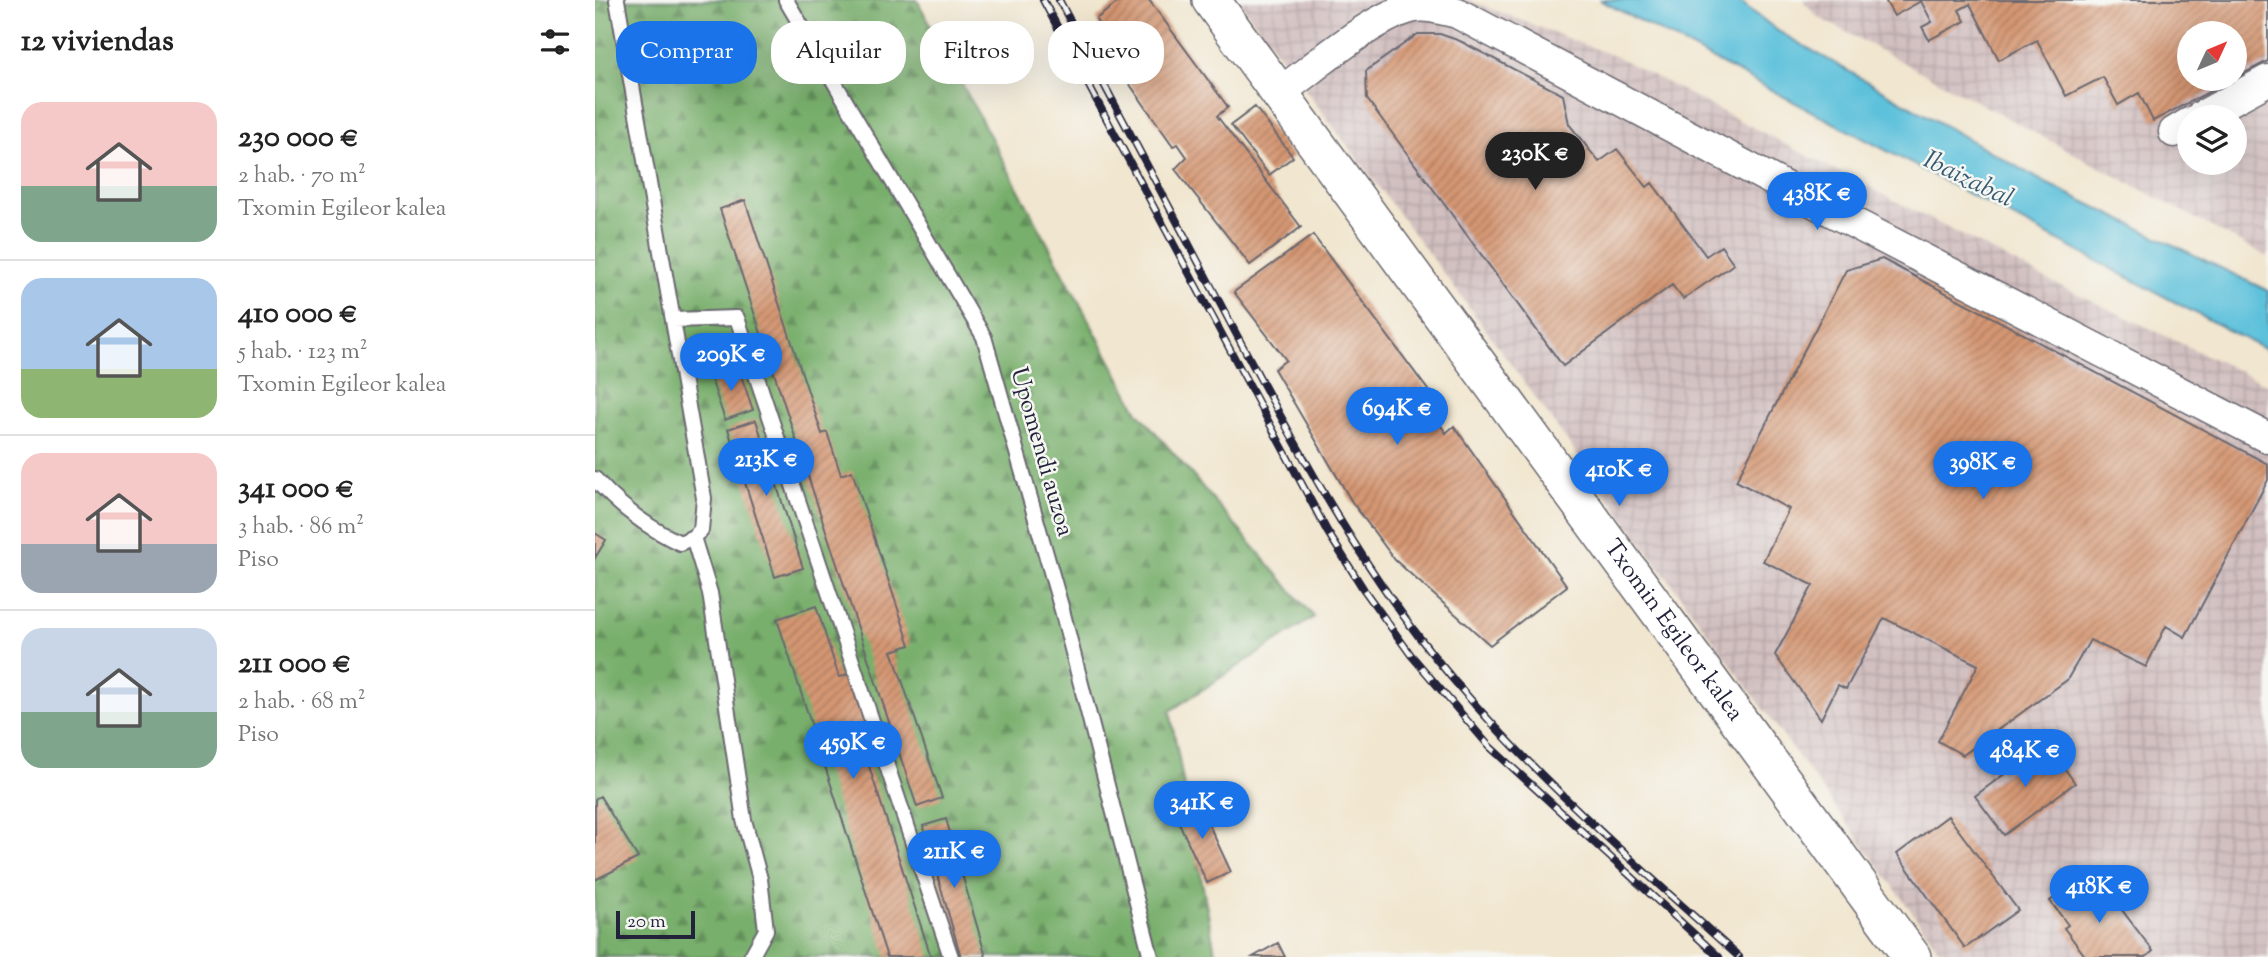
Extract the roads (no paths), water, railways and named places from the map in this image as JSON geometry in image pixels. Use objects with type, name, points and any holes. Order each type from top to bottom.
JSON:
[{"type":"street","name":"Txomin Egileor kalea","points":[[1211,0],[1912,957]]},
{"type":"street","points":[[1279,93],[1387,17],[1412,8],[1435,7],[1457,13],[2268,438]]},
{"type":"street","points":[[2222,105],[2268,80]]},
{"type":"lane","points":[[595,479],[618,504],[652,530],[680,543],[701,530],[704,498],[617,0]]},
{"type":"lane","name":"Upomendi auzoa","points":[[786,0],[984,337],[1062,610],[1151,957]]},
{"type":"lane","points":[[673,320],[737,318],[951,957]]},
{"type":"lane","points":[[693,537],[710,593],[744,820],[760,880],[767,930],[751,957]]},
{"type":"water","name":"Ibaizabal","points":[[1600,0],[1738,0],[1778,31],[2046,183],[2268,291],[2268,351]]},
{"type":"railway","points":[[1043,0],[1327,531],[1364,590],[1411,655],[1489,746],[1719,957]]},
{"type":"railway","points":[[1059,0],[1300,452],[1348,534],[1401,613],[1465,693],[1539,772],[1618,848],[1739,957]]}]
